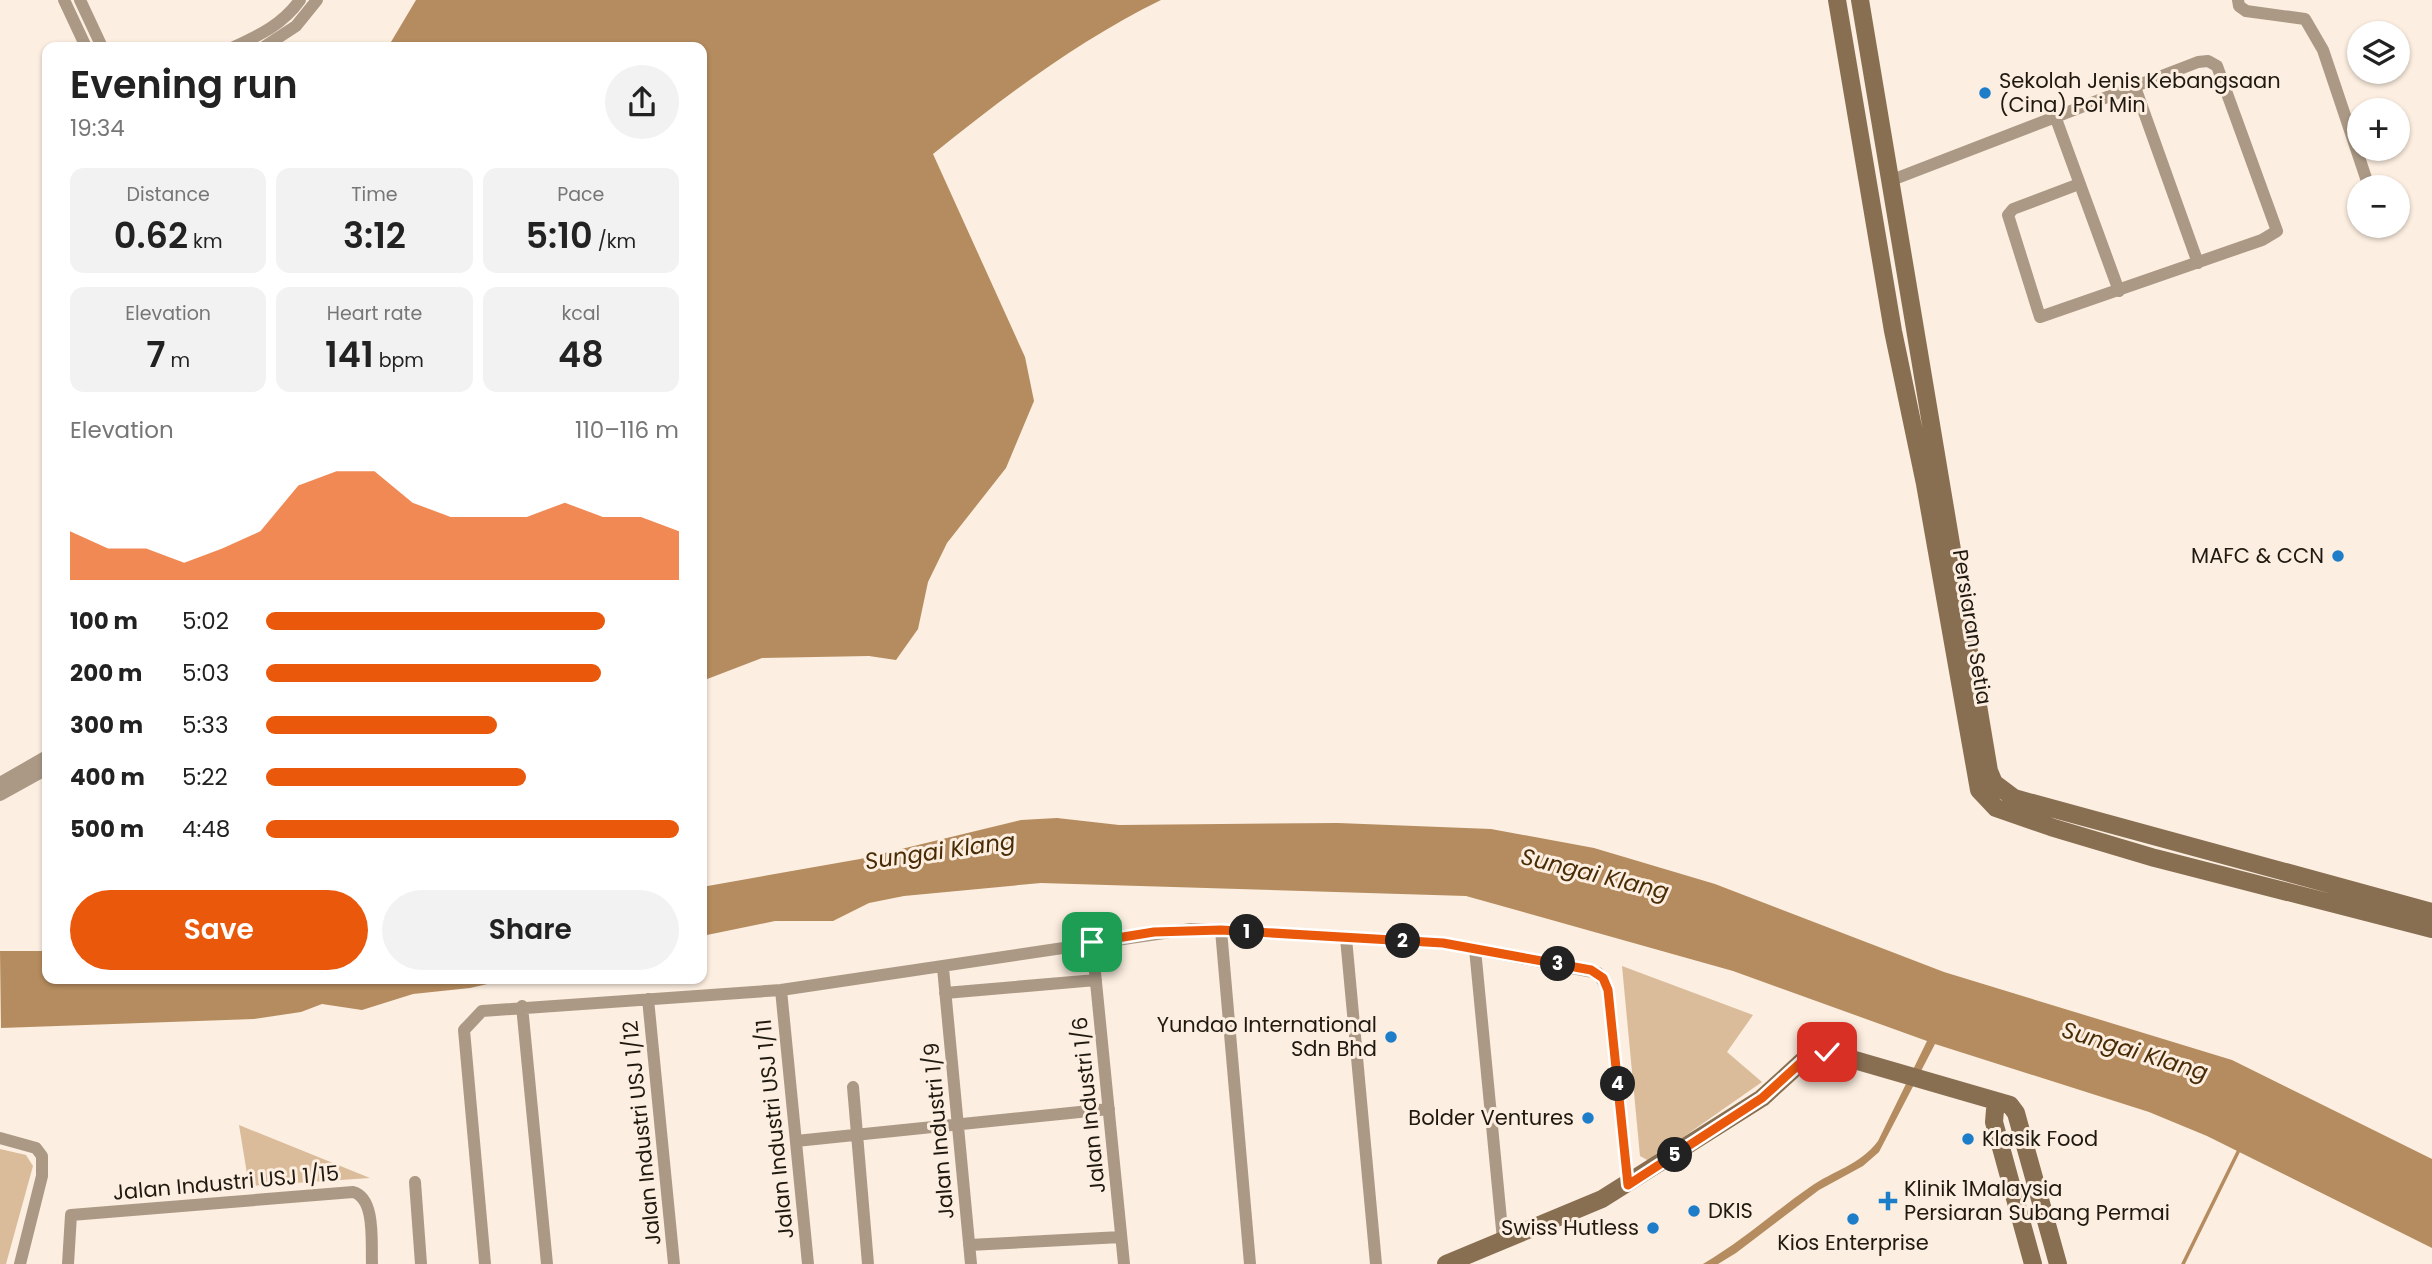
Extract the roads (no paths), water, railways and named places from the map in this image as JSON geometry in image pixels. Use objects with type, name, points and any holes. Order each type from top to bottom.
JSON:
[{"type":"street","points":[[64,0],[84,42]]},
{"type":"street","points":[[80,0],[100,42]]},
{"type":"street","points":[[245,42],[288,16],[300,0]]},
{"type":"street","points":[[272,42],[296,26],[317,0]]},
{"type":"street","name":"Persiaran Setia","points":[[1837,0],[1901,377],[1925,484],[1974,776],[1990,791]]},
{"type":"street","name":"Persiaran Setia","points":[[1860,0],[1892,180],[1989,771],[1990,791]]},
{"type":"street","points":[[2238,0],[2239,6],[2246,11],[2305,19],[2323,50],[2365,175]]},
{"type":"street","points":[[1868,185],[1892,180],[2198,62],[2208,61],[2217,66],[2277,231],[2272,237],[2042,317],[2039,316],[2008,215],[2013,209],[2079,184]]},
{"type":"street","points":[[2135,87],[2198,263]]},
{"type":"street","points":[[2055,116],[2119,290]]},
{"type":"street","points":[[0,783],[42,759]]},
{"type":"street","points":[[0,795],[42,772]]},
{"type":"street","points":[[1990,791],[2432,912]]},
{"type":"street","points":[[1990,791],[1996,808],[2051,827],[2155,858],[2432,929]]},
{"type":"street","points":[[1221,930],[1250,1264]]},
{"type":"street","points":[[485,1264],[464,1030],[482,1011],[522,1006],[781,990],[943,968],[1166,931],[1221,930],[1443,943],[1591,970],[1603,978],[1608,990],[1628,1185]]},
{"type":"street","points":[[1346,938],[1376,1264]]},
{"type":"street","name":"Jalan Industri 1/6","points":[[1092,942],[1124,1264]]},
{"type":"street","points":[[1475,949],[1503,1240]]},
{"type":"street","name":"Jalan Industri 1/9","points":[[943,968],[971,1264]]},
{"type":"street","points":[[945,993],[1096,980]]},
{"type":"street","name":"Jalan Industri USJ 1/11","points":[[781,990],[808,1264]]},
{"type":"street","name":"Jalan Industri USJ 1/12","points":[[648,999],[674,1264]]},
{"type":"street","points":[[522,1006],[547,1264]]},
{"type":"street","points":[[1446,1264],[1602,1199],[1628,1185],[1762,1098],[1808,1056],[1827,1052],[2010,1105],[2016,1113],[2058,1264]]},
{"type":"street","points":[[853,1087],[868,1264]]},
{"type":"street","points":[[2001,1103],[1995,1110],[1994,1122],[2032,1264]]},
{"type":"street","points":[[796,1141],[1109,1109]]},
{"type":"street","points":[[0,1138],[36,1148],[43,1166],[20,1264]]},
{"type":"street","points":[[415,1182],[421,1264]]},
{"type":"street","name":"Jalan Industri USJ 1/15","points":[[68,1264],[71,1215],[353,1192],[361,1194],[367,1203],[372,1264]]},
{"type":"street","points":[[969,1245],[1121,1237]]},
{"type":"water","points":[[416,0],[1161,0],[1072,51],[933,154],[1025,357],[1034,401],[1006,468],[947,543],[928,582],[918,629],[896,660],[869,656],[762,658],[707,679],[707,42],[391,42]]},
{"type":"water","name":"Sungai Klang","points":[[1057,818],[1119,825],[1338,823],[1491,829],[1594,848],[1715,884],[1944,972],[2232,1060],[2432,1159],[2432,1248],[2207,1136],[2149,1112],[1935,1044],[1879,1152],[1863,1166],[1819,1190],[1736,1253],[1718,1264],[1703,1264],[1810,1187],[1871,1149],[1878,1141],[1927,1041],[1733,971],[1466,896],[1041,883],[904,896],[869,903],[833,921],[775,921],[707,935],[707,886],[860,859],[1021,820]]},
{"type":"water","points":[[0,951],[42,951],[42,984],[487,984],[413,994],[362,1010],[322,1004],[301,1012],[254,1019],[1,1028]]},
{"type":"waterway","points":[[2183,1264],[2239,1150]]},
{"type":"place","name":"Sekolah Jenis Kebangsaan (Cina) Poi Min","points":[[1985,93]]},
{"type":"place","name":"MAFC & CCN","points":[[2338,556]]},
{"type":"place","name":"Yundao International Sdn Bhd","points":[[1391,1037]]},
{"type":"place","name":"Bolder Ventures","points":[[1588,1118]]},
{"type":"place","name":"Klasik Food","points":[[1968,1139]]},
{"type":"place","name":"Klinik 1Malaysia Persiaran Subang Permai","points":[[1888,1201]]},
{"type":"place","name":"DKIS","points":[[1694,1211]]},
{"type":"place","name":"Kios Enterprise","points":[[1853,1219]]},
{"type":"place","name":"Swiss Hutless","points":[[1653,1228]]}]
